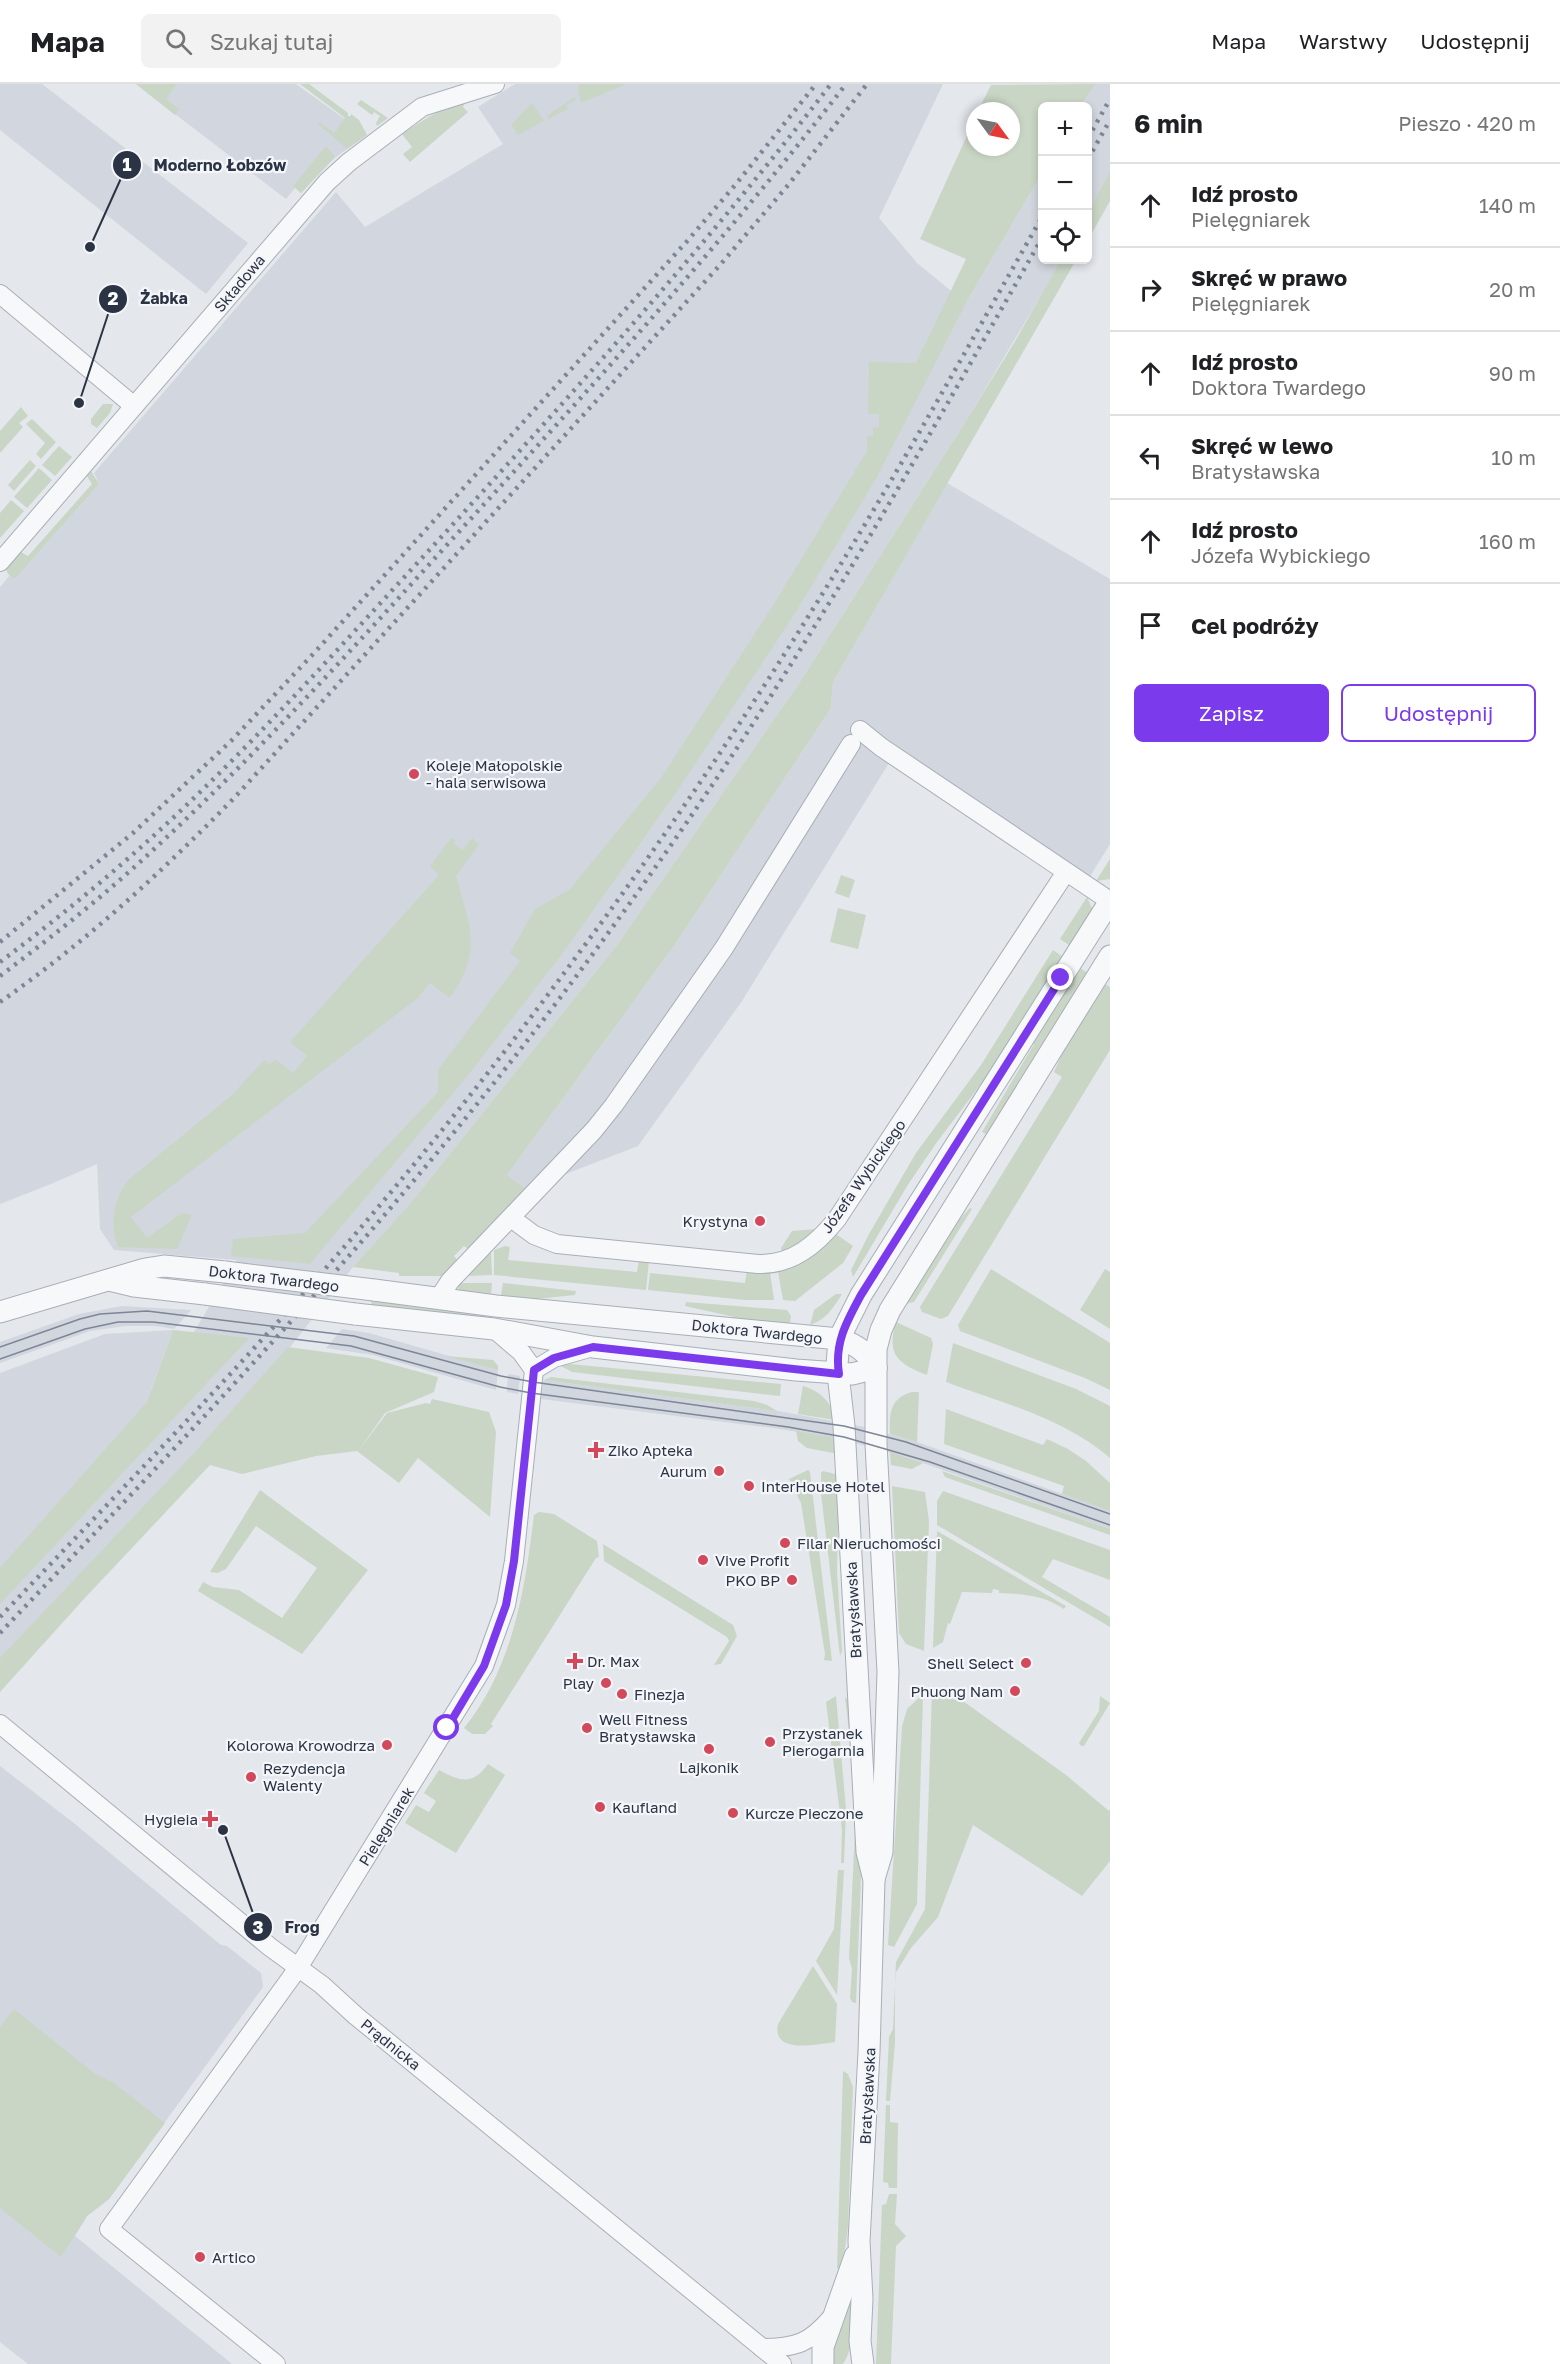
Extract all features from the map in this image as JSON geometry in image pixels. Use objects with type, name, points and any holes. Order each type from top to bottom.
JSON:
[{"type":"street","name":"Składowa","points":[[0,562],[305,206],[340,169],[416,111],[470,88],[495,84]]},
{"type":"street","points":[[0,294],[134,406]]},
{"type":"street","points":[[439,1298],[450,1281],[594,1130],[614,1105],[724,948],[856,737],[881,747],[1110,901],[866,1288],[839,1339]]},
{"type":"street","name":"Józefa Wybickiego","points":[[511,1218],[534,1235],[557,1244],[758,1264],[774,1264],[797,1256],[818,1240],[837,1219],[1066,872]]},
{"type":"street","points":[[876,1368],[876,1349],[890,1310],[1110,956]]},
{"type":"street","name":"Doktora Twardego","points":[[0,1312],[144,1269],[164,1266],[439,1298],[839,1339],[854,1344],[866,1353],[876,1368],[852,1374],[839,1374],[593,1347],[494,1329],[134,1286],[108,1280]]},
{"type":"street","points":[[494,1329],[521,1352],[534,1370],[554,1358],[593,1347]]},
{"type":"street","name":"Bratysławska","points":[[839,1339],[837,1352],[844,1426],[867,1852],[874,1880]]},
{"type":"street","name":"Bratysławska","points":[[863,2364],[860,2341],[862,2299],[859,2241],[869,2052],[874,1880],[882,1852],[888,1672],[876,1444],[876,1368]]},
{"type":"street","name":"Pielęgniarek","points":[[276,2364],[110,2229],[298,1968],[469,1693],[491,1649],[506,1605],[514,1561],[534,1370]]},
{"type":"street","name":"Prądnicka","points":[[0,1724],[298,1968],[322,1985],[356,2016],[782,2364]]},
{"type":"street","name":"Bratysławska","points":[[823,2364],[822,2352],[833,2316],[852,2269],[859,2241]]},
{"type":"street","name":"Bratysławska","points":[[762,2348],[776,2348],[804,2342],[814,2337],[833,2316]]},
{"type":"street","name":"Bratysławska","points":[[852,2364],[860,2341]]},
{"type":"shaded area","points":[[0,84],[42,84],[248,243],[206,294],[0,130]]},
{"type":"shaded area","points":[[136,84],[296,84],[367,135],[333,159],[301,193],[295,188],[286,199]]},
{"type":"shaded area","points":[[515,84],[943,84],[879,218],[917,263],[966,303],[1038,180],[1038,264],[1060,264],[969,416],[798,685],[617,945],[413,1200],[353,1267],[218,1439],[0,1685],[0,1373],[105,1334],[173,1330],[151,1390],[174,1365],[237,1260],[114,1250],[100,1229],[97,1164],[0,1204],[0,587],[10,575],[15,579],[99,484],[94,473],[336,192],[365,227],[503,144],[478,107]]},
{"type":"shaded area","points":[[1095,84],[1110,84],[1110,174],[1092,207],[1092,102],[1084,102]]},
{"type":"shaded area","points":[[947,483],[1110,579],[1110,844],[1081,891],[889,763],[742,1001],[638,1146],[527,1189],[507,1175],[674,946],[831,708],[833,682]]},
{"type":"shaded area","points":[[122,1306],[191,1310],[174,1329],[155,1326],[125,1326],[90,1331],[0,1363],[0,1342],[79,1314]]},
{"type":"shaded area","points":[[342,1329],[369,1333],[498,1370],[496,1390],[373,1355],[326,1348]]},
{"type":"shaded area","points":[[508,1374],[520,1376],[518,1394],[507,1392]]},
{"type":"shaded area","points":[[544,1380],[778,1411],[865,1427],[917,1442],[1110,1511],[1110,1529],[906,1457],[837,1438],[541,1399]]},
{"type":"shaded area","points":[[0,1766],[75,1824],[221,1945],[227,1946],[261,1973],[263,1987],[109,2199],[87,2216],[75,2236],[232,2364],[28,2364],[0,2342]]},
{"type":"green space","points":[[136,84],[177,84],[166,99],[179,109],[175,115]]},
{"type":"green space","points":[[300,84],[309,84],[348,113],[348,116],[351,114],[359,120],[367,135],[347,149],[318,124],[319,122],[334,133],[345,118]]},
{"type":"green space","points":[[580,84],[624,85],[581,103],[578,91]]},
{"type":"green space","points":[[1095,84],[1084,102],[1038,102],[1038,180],[966,303],[877,477],[794,615],[675,794],[566,949],[469,1074],[310,1264],[231,1256],[233,1239],[305,1233],[438,1092],[438,1070],[520,961],[510,953],[535,909],[569,890],[661,778],[774,604],[867,451],[867,436],[873,435],[873,428],[879,427],[879,414],[868,414],[869,362],[916,363],[966,259],[920,239],[966,138],[966,156],[1020,156],[1020,102],[982,102],[991,85]]},
{"type":"green space","points":[[574,97],[576,100],[566,105],[568,109],[548,119],[547,116]]},
{"type":"green space","points":[[361,100],[388,118],[377,126],[376,123],[380,116],[374,112],[372,115],[357,104]]},
{"type":"green space","points":[[459,102],[465,102],[463,107],[468,112],[410,162],[403,154],[412,147],[402,134],[430,116]]},
{"type":"green space","points":[[532,103],[544,121],[518,135],[511,125]]},
{"type":"green space","points":[[325,147],[335,157],[301,193],[293,186]]},
{"type":"green space","points":[[1110,172],[1110,201],[1092,233],[1092,205]]},
{"type":"green space","points":[[1059,264],[1074,264],[833,682],[831,708],[674,946],[507,1175],[527,1189],[469,1250],[464,1246],[454,1256],[458,1261],[443,1276],[399,1276],[399,1273],[353,1267],[413,1200],[617,945],[798,685],[1014,343]]},
{"type":"green space","points":[[103,404],[113,404],[110,413],[97,428],[91,424],[91,419]]},
{"type":"green space","points":[[21,407],[28,416],[19,423],[23,427],[0,453],[0,431]]},
{"type":"green space","points":[[32,419],[56,442],[41,459],[36,454],[45,443],[26,424]]},
{"type":"green space","points":[[59,446],[72,457],[55,476],[42,465]]},
{"type":"green space","points":[[30,460],[36,466],[14,491],[8,485]]},
{"type":"green space","points":[[39,468],[52,480],[27,508],[14,497]]},
{"type":"green space","points":[[91,471],[99,484],[15,579],[8,574],[5,567],[19,551],[28,556],[92,484],[87,476]]},
{"type":"green space","points":[[11,500],[24,511],[0,538],[0,513]]},
{"type":"green space","points":[[451,838],[456,840],[454,844],[463,850],[472,838],[479,844],[456,876],[471,938],[467,966],[450,998],[430,983],[418,998],[131,1217],[147,1238],[179,1215],[183,1213],[192,1215],[177,1249],[118,1247],[113,1222],[114,1213],[127,1181],[232,1095],[264,1060],[270,1064],[275,1059],[293,1073],[307,1056],[290,1042],[439,875],[430,866]]},
{"type":"green space","points":[[1110,859],[1110,879],[1096,881]]},
{"type":"green space","points":[[841,875],[855,880],[849,898],[835,893]]},
{"type":"green space","points":[[1087,897],[1093,911],[1069,945],[1060,939]]},
{"type":"green space","points":[[838,908],[866,915],[858,949],[830,942]]},
{"type":"green space","points":[[1053,950],[1063,957],[987,1076],[909,1183],[853,1277],[851,1270],[869,1234],[916,1153],[981,1065]]},
{"type":"green space","points":[[1080,968],[1088,973],[986,1134],[982,1132],[1033,1043]]},
{"type":"green space","points":[[1105,984],[1110,987],[1110,1050],[948,1316],[941,1319],[922,1312],[920,1307],[1062,1077],[1054,1072],[1062,1054]]},
{"type":"green space","points":[[970,1208],[972,1209],[914,1302],[905,1304],[952,1228]]},
{"type":"green space","points":[[817,1229],[783,1254],[781,1248],[792,1231]]},
{"type":"green space","points":[[836,1234],[853,1246],[843,1263],[795,1301],[783,1300],[778,1272],[802,1262]]},
{"type":"green space","points":[[505,1246],[510,1247],[508,1260],[637,1272],[639,1260],[649,1261],[646,1290],[494,1275],[494,1250]]},
{"type":"green space","points":[[491,1251],[492,1275],[466,1276],[487,1254]]},
{"type":"green space","points":[[991,1269],[1110,1343],[1110,1390],[1085,1378],[960,1331],[958,1325]]},
{"type":"green space","points":[[1105,1269],[1110,1272],[1110,1329],[1080,1310]]},
{"type":"green space","points":[[747,1271],[770,1272],[774,1300],[745,1300],[648,1290],[650,1273],[745,1283]]},
{"type":"green space","points":[[459,1283],[492,1283],[491,1294],[458,1290]]},
{"type":"green space","points":[[503,1283],[576,1291],[575,1295],[537,1299],[501,1295]]},
{"type":"green space","points":[[836,1294],[842,1294],[829,1313],[810,1325],[814,1310]]},
{"type":"green space","points":[[372,1300],[491,1314],[490,1320],[371,1306]]},
{"type":"green space","points":[[686,1302],[787,1310],[791,1316],[790,1325],[734,1319],[734,1317],[685,1306]]},
{"type":"green space","points":[[896,1322],[931,1338],[933,1344],[927,1375],[909,1367],[897,1357],[893,1343]]},
{"type":"green space","points":[[173,1330],[249,1338],[0,1604],[0,1568],[147,1402]]},
{"type":"green space","points":[[953,1343],[1076,1389],[1110,1406],[1110,1458],[1073,1432],[1053,1422],[946,1382]]},
{"type":"green space","points":[[288,1347],[369,1358],[438,1377],[434,1392],[385,1413],[359,1450],[387,1413],[430,1404],[432,1399],[489,1412],[496,1432],[490,1517],[418,1458],[399,1483],[357,1451],[316,1456],[242,1474],[210,1465],[0,1692],[0,1658],[194,1453]]},
{"type":"green space","points":[[446,1356],[493,1360],[498,1370]]},
{"type":"green space","points":[[570,1364],[781,1384],[780,1396],[572,1372],[559,1365]]},
{"type":"green space","points":[[551,1377],[754,1401],[777,1411],[544,1380]]},
{"type":"green space","points":[[803,1386],[824,1398],[835,1420],[798,1414]]},
{"type":"green space","points":[[912,1392],[919,1392],[917,1442],[890,1434],[892,1407],[899,1398]]},
{"type":"green space","points":[[946,1409],[1043,1445],[1047,1439],[1068,1449],[1086,1461],[1110,1483],[1110,1511],[1062,1494],[1064,1486],[944,1444]]},
{"type":"green space","points":[[796,1431],[837,1438],[838,1454],[807,1448],[798,1441]]},
{"type":"green space","points":[[890,1452],[923,1463],[912,1469],[891,1465]]},
{"type":"green space","points":[[808,1470],[832,1661],[824,1660],[825,1654],[801,1503],[789,1479]]},
{"type":"green space","points":[[823,1471],[839,1475],[837,1571],[842,1651],[840,1656],[821,1493],[821,1473]]},
{"type":"green space","points":[[942,1471],[1110,1529],[1110,1535],[945,1477]]},
{"type":"green space","points":[[892,1486],[925,1492],[929,1521],[924,1651],[906,1644],[899,1633]]},
{"type":"green space","points":[[260,1490],[368,1570],[302,1654],[198,1591],[203,1582],[213,1587],[239,1590],[282,1618],[317,1568],[256,1526],[226,1569],[218,1573],[210,1572]]},
{"type":"green space","points":[[943,1491],[1110,1550],[1110,1580],[1053,1559],[1042,1577],[1110,1617],[1110,1627],[937,1525],[937,1501]]},
{"type":"green space","points":[[539,1512],[554,1514],[597,1541],[599,1557],[596,1558],[491,1724],[493,1726],[485,1734],[472,1734],[464,1728],[481,1705],[505,1654],[521,1599],[534,1515]]},
{"type":"green space","points":[[937,1531],[1066,1606],[1064,1609],[1041,1598],[999,1593],[999,1590],[993,1589],[992,1593],[962,1592],[950,1624],[948,1623],[943,1642],[933,1648]]},
{"type":"green space","points":[[603,1544],[733,1625],[737,1636],[721,1664],[714,1665],[729,1641],[727,1637],[604,1561]]},
{"type":"green space","points":[[938,1688],[949,1691],[1066,1775],[1109,1811],[1110,1809],[1110,1861],[1082,1896],[973,1825],[938,1917],[911,1948],[895,1973],[896,1962],[925,1909],[932,1690]]},
{"type":"green space","points":[[923,1694],[917,1904],[894,1947],[888,1945],[902,1727],[907,1709]]},
{"type":"green space","points":[[836,1696],[846,1809],[844,1863],[841,1863],[842,1830],[826,1702]]},
{"type":"green space","points":[[1100,1696],[1110,1703],[1084,1746],[1081,1746],[1079,1743],[1099,1711]]},
{"type":"green space","points":[[845,1697],[849,1701],[861,1876],[856,2003],[850,1998],[852,1969],[849,1958],[855,1830],[853,1766]]},
{"type":"green space","points":[[488,1764],[505,1775],[456,1853],[405,1823],[416,1805],[429,1812],[436,1801],[424,1793],[439,1770],[453,1777],[465,1779],[477,1776]]},
{"type":"green space","points":[[838,1870],[844,1870],[837,1995],[816,1961],[834,1929]]},
{"type":"green space","points":[[813,1966],[837,2004],[835,2042],[808,2045],[789,2044],[778,2034],[778,2024]]},
{"type":"green space","points":[[895,1984],[895,2043],[890,2101],[886,2101],[889,2037],[893,2029]]},
{"type":"green space","points":[[14,2009],[95,2074],[114,2083],[165,2123],[109,2199],[87,2216],[61,2257],[0,2208],[0,2027]]},
{"type":"green space","points":[[843,2071],[848,2074],[853,2087],[848,2227],[839,2269],[837,2268]]},
{"type":"green space","points":[[886,2105],[890,2105],[890,2122],[898,2123],[897,2188],[889,2188],[888,2183],[883,2182]]},
{"type":"green space","points":[[889,2194],[897,2194],[895,2224],[906,2236],[896,2246],[891,2364],[876,2364],[882,2205],[886,2204]]},
{"type":"green space","points":[[850,2299],[852,2325],[847,2357],[843,2364],[829,2364],[829,2358]]},
{"type":"tram line","points":[[0,1347],[100,1314],[147,1311],[354,1336],[501,1376],[533,1382],[844,1426],[906,1442],[1110,1514]]},
{"type":"tram line","points":[[0,1359],[85,1329],[118,1322],[153,1322],[351,1346],[500,1387],[531,1393],[788,1427],[844,1437],[930,1462],[1110,1525]]},
{"type":"railway","points":[[0,942],[133,833],[231,741],[315,652],[689,239],[816,84]]},
{"type":"railway","points":[[0,962],[124,862],[226,767],[286,705],[587,376],[736,203],[831,84]]},
{"type":"railway","points":[[0,976],[135,867],[234,772],[313,691],[612,363],[755,198],[846,84]]},
{"type":"railway","points":[[0,1002],[63,955],[123,905],[236,796],[720,265],[789,184],[867,84]]},
{"type":"railway","points":[[1092,131],[1110,99]]},
{"type":"railway","points":[[1090,156],[1110,120]]},
{"type":"railway","points":[[0,1617],[222,1383],[332,1262],[473,1092],[573,961],[677,816],[808,617],[942,393],[1038,224]]},
{"type":"railway","points":[[0,1633],[213,1407],[351,1254],[483,1096],[583,968],[686,823],[785,674],[903,481],[1038,245]]},
{"type":"place","name":"Moderno Łobzów","points":[[90,247]]},
{"type":"place","name":"Żabka","points":[[79,403]]},
{"type":"place","name":"Koleje Małopolskie - hala serwisowa","points":[[414,774]]},
{"type":"place","name":"Krystyna","points":[[760,1221]]},
{"type":"place","name":"Ziko Apteka","points":[[596,1450]]},
{"type":"place","name":"Aurum","points":[[719,1471]]},
{"type":"place","name":"InterHouse Hotel","points":[[749,1486]]},
{"type":"place","name":"Filar Nieruchomości","points":[[785,1543]]},
{"type":"place","name":"Vive Profit","points":[[703,1560]]},
{"type":"place","name":"PKO BP","points":[[792,1580]]},
{"type":"place","name":"Dr. Max","points":[[575,1661]]},
{"type":"place","name":"Shell Select","points":[[1026,1663]]},
{"type":"place","name":"Play","points":[[606,1683]]},
{"type":"place","name":"Phuong Nam","points":[[1015,1691]]},
{"type":"place","name":"Finezja","points":[[622,1694]]},
{"type":"place","name":"Well Fitness Bratysławska","points":[[587,1728]]},
{"type":"place","name":"Przystanek Pierogarnia","points":[[770,1742]]},
{"type":"place","name":"Kolorowa Krowodrza","points":[[387,1745]]},
{"type":"place","name":"Lajkonik","points":[[709,1749]]},
{"type":"place","name":"Rezydencja Walenty","points":[[251,1777]]},
{"type":"place","name":"Kaufland","points":[[600,1807]]},
{"type":"place","name":"Kurcze Pieczone","points":[[733,1813]]},
{"type":"place","name":"Hygieia","points":[[210,1819]]},
{"type":"place","name":"Frog","points":[[223,1830]]},
{"type":"place","name":"Artico","points":[[200,2257]]},
{"type":"route","points":[[447,1728],[484,1666],[506,1605],[514,1561],[534,1370],[554,1358],[593,1347],[839,1374],[837,1365],[839,1339],[861,1295],[1061,978]]}]
